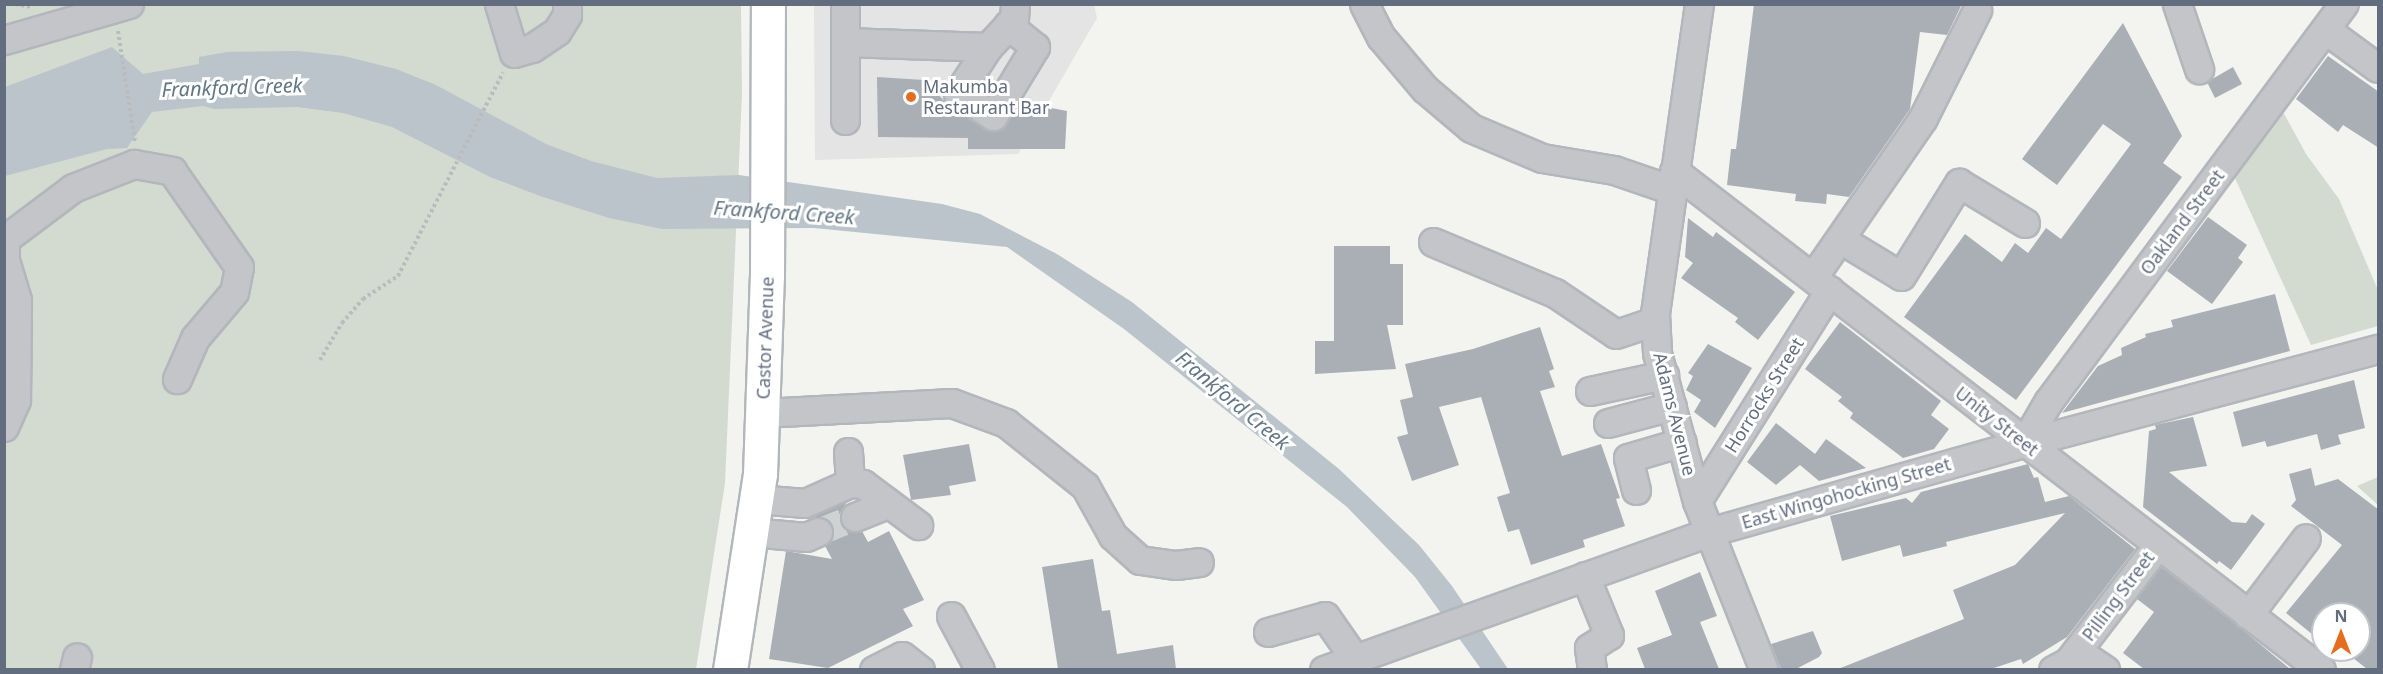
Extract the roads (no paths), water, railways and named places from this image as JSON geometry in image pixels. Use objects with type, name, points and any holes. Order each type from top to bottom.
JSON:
[{"type":"main road","name":"Castor Avenue","points":[[730,669],[756,500],[762,413],[767,278],[768,4]]},
{"type":"street","points":[[4,40],[129,4]]},
{"type":"street","points":[[499,4],[511,59],[557,31],[567,15],[567,4]]},
{"type":"street","points":[[845,4],[845,120]]},
{"type":"street","name":"Unity Street","points":[[1364,4],[1382,37],[1425,89],[1471,128],[1542,158],[1673,181],[1821,284],[2157,546],[2320,669]]},
{"type":"street","name":"Adams Avenue","points":[[1699,4],[1655,321],[1671,406],[1697,501],[1764,669]]},
{"type":"street","points":[[2177,4],[2199,69]]},
{"type":"street","name":"Oakland Street","points":[[2024,443],[2048,402],[2344,4]]},
{"type":"street","name":"Horrocks Street","points":[[1697,501],[1821,284],[1840,239],[1923,118],[1977,10]]},
{"type":"street","points":[[1012,15],[1035,47],[993,116],[958,93],[988,47],[1012,15]]},
{"type":"street","points":[[2326,30],[2379,68]]},
{"type":"street","points":[[845,42],[988,47]]},
{"type":"street","points":[[4,427],[16,400],[17,311],[4,260],[5,239],[73,188],[134,164],[172,171],[239,267],[234,292],[195,338],[177,379]]},
{"type":"street","points":[[1840,239],[1902,276],[1959,183],[2025,223]]},
{"type":"street","points":[[1433,242],[1555,293],[1616,334],[1655,321]]},
{"type":"street","name":"East Wingohocking Street","points":[[1324,669],[1709,532],[2024,443],[2379,349]]},
{"type":"street","points":[[1590,391],[1664,375]]},
{"type":"street","points":[[762,413],[952,403],[1006,423],[1085,486],[1113,536],[1140,560],[1176,565],[1199,562]]},
{"type":"street","points":[[1608,423],[1671,406]]},
{"type":"street","points":[[1636,490],[1628,458],[1682,442]]},
{"type":"street","points":[[848,452],[850,483]]},
{"type":"street","points":[[756,500],[805,503],[850,483],[863,484],[886,504],[918,525]]},
{"type":"street","points":[[855,517],[886,504]]},
{"type":"street","points":[[751,532],[806,537],[818,532]]},
{"type":"street","points":[[2248,615],[2306,538]]},
{"type":"street","name":"Pilling Street","points":[[2053,669],[2066,664],[2077,651],[2157,546]]},
{"type":"street","points":[[1585,576],[1608,635],[1589,648],[1592,669]]},
{"type":"street","points":[[951,616],[980,669]]},
{"type":"street","points":[[1268,632],[1325,616],[1355,659]]},
{"type":"street","points":[[2077,651],[2105,669]]},
{"type":"street","points":[[874,669],[902,656],[920,669]]},
{"type":"water","name":"Frankford Creek","points":[[112,47],[143,74],[199,64],[199,57],[227,52],[298,51],[344,56],[396,69],[436,85],[546,144],[591,161],[657,178],[739,175],[942,204],[980,214],[1057,254],[1132,302],[1339,469],[1419,545],[1452,586],[1508,669],[1481,669],[1415,577],[1347,507],[1124,329],[1007,247],[814,228],[662,229],[609,218],[540,196],[490,177],[392,127],[343,113],[297,107],[214,109],[203,106],[152,112],[127,148],[107,149],[5,176],[5,87]]},
{"type":"tunnel","points":[[818,532],[855,517]]},
{"type":"place","name":"Makumba Restaurant Bar","points":[[911,97]]}]
